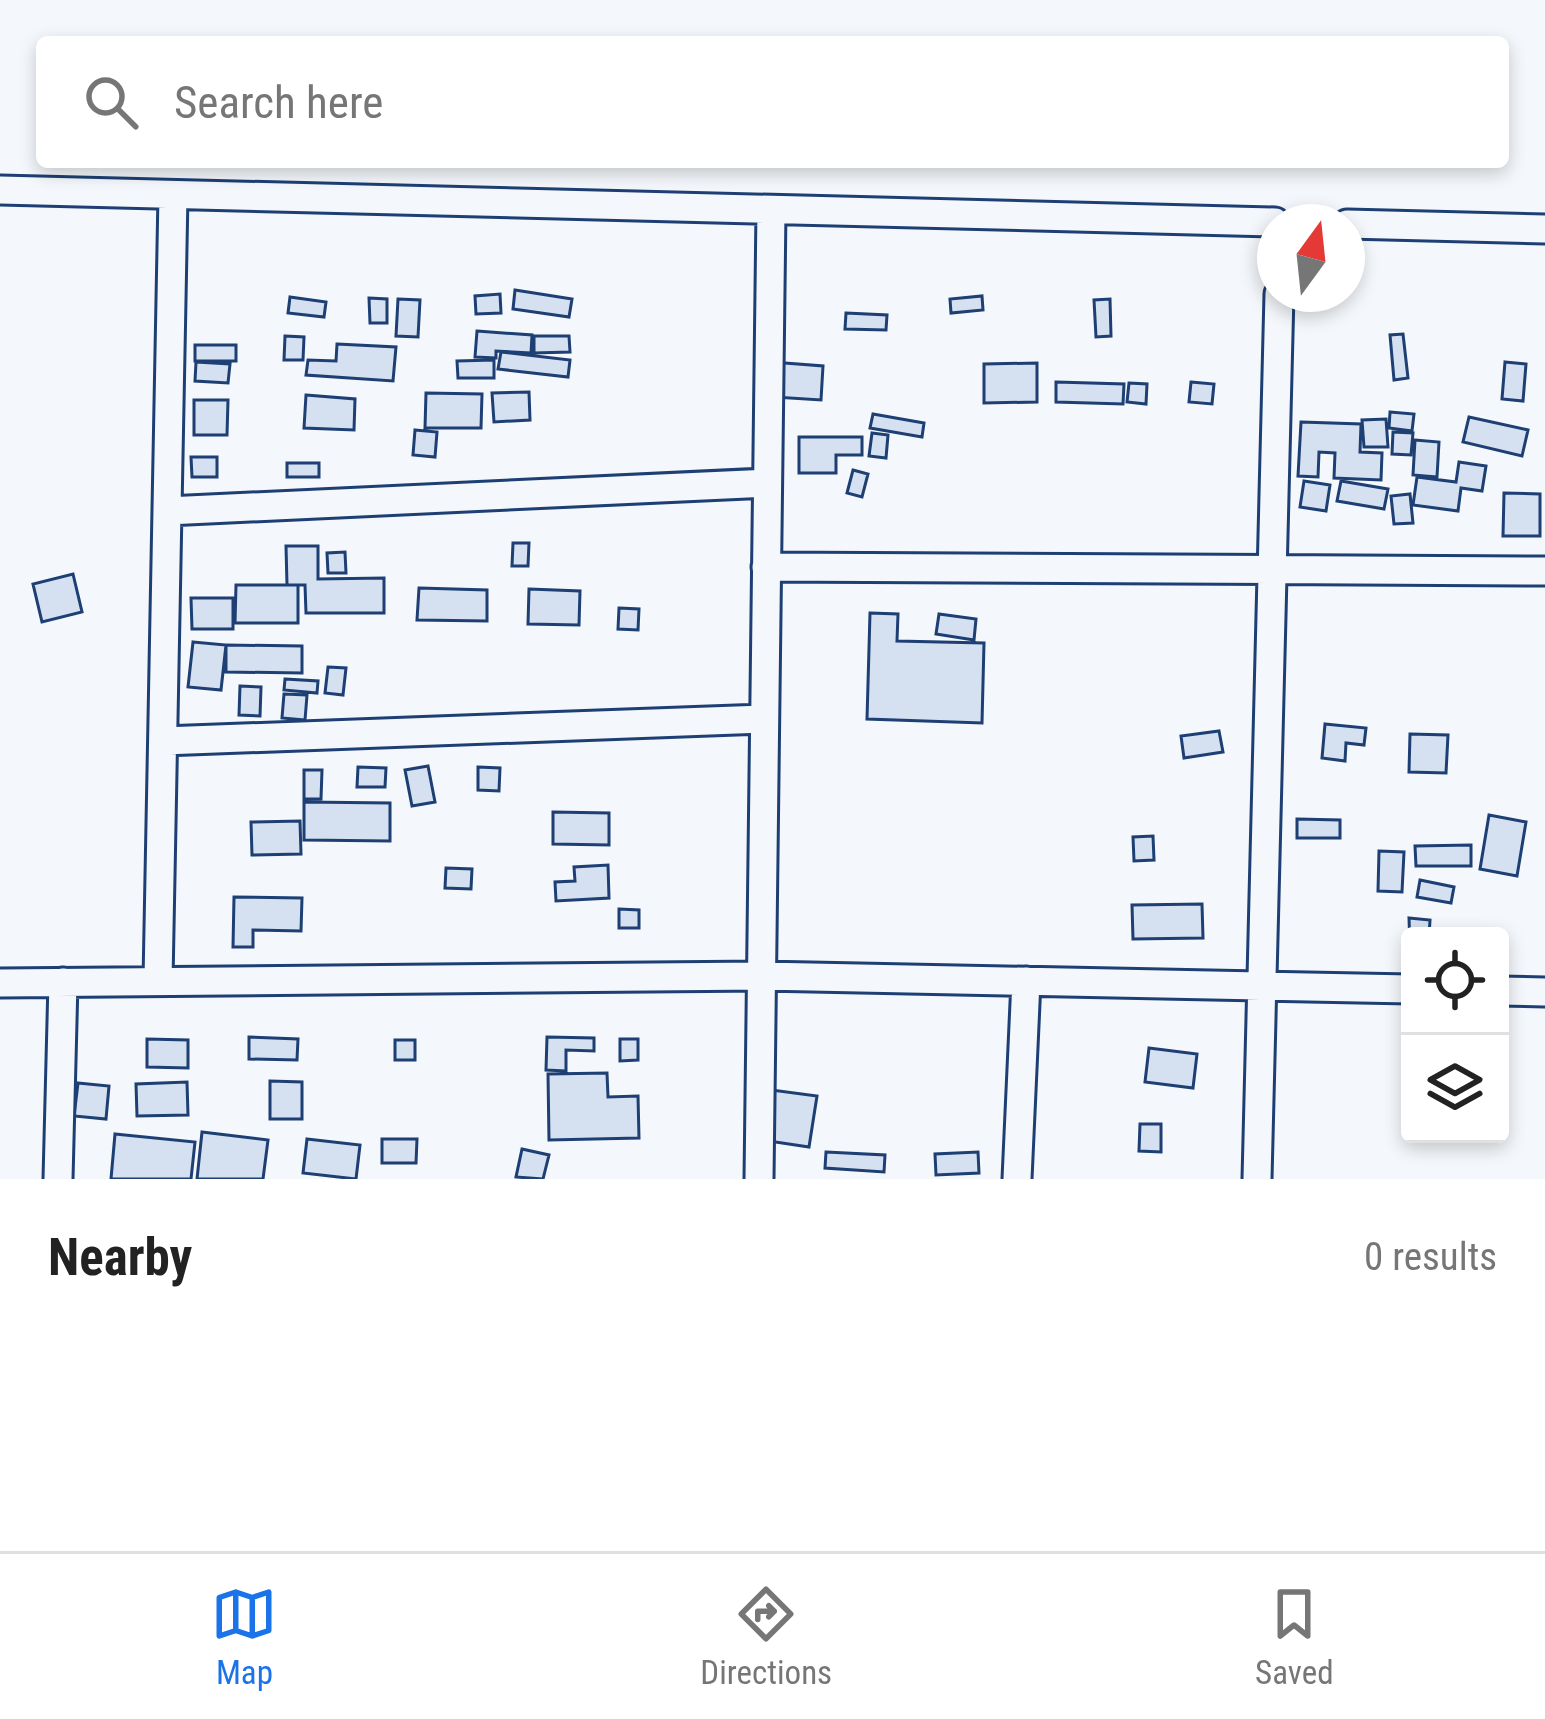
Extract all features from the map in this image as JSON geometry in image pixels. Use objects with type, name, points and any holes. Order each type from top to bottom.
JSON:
[{"type":"street","points":[[0,190],[1257,222]]},
{"type":"street","points":[[158,981],[173,194]]},
{"type":"street","points":[[759,1179],[771,210]]},
{"type":"street","points":[[1365,224],[1545,229]]},
{"type":"street","points":[[1257,1179],[1279,312]]},
{"type":"street","points":[[167,512],[767,483]]},
{"type":"street","points":[[766,568],[1545,571]]},
{"type":"street","points":[[163,741],[764,719]]},
{"type":"street","points":[[0,983],[762,976],[1401,989]]},
{"type":"street","points":[[1016,1179],[1026,981]]},
{"type":"street","points":[[58,1179],[63,982]]},
{"type":"street","points":[[1509,991],[1545,992]]},
{"type":"building","points":[[515,290],[572,299],[569,317],[513,309]]},
{"type":"building","points":[[500,294],[501,313],[476,314],[475,296]]},
{"type":"building","points":[[982,296],[983,310],[951,313],[950,299]]},
{"type":"building","points":[[290,297],[326,302],[324,317],[288,313]]},
{"type":"building","points":[[369,298],[387,299],[387,323],[370,323]]},
{"type":"building","points":[[398,299],[420,300],[418,337],[396,336]]},
{"type":"building","points":[[1110,299],[1111,336],[1096,337],[1094,300]]},
{"type":"building","points":[[846,313],[887,315],[886,330],[845,329]]},
{"type":"building","points":[[477,331],[532,335],[531,353],[496,351],[496,358],[475,357]]},
{"type":"building","points":[[1403,334],[1408,378],[1394,380],[1390,335]]},
{"type":"building","points":[[285,336],[304,337],[303,360],[284,360]]},
{"type":"building","points":[[534,336],[569,336],[570,352],[534,353]]},
{"type":"building","points":[[337,344],[396,347],[393,381],[306,375],[308,360],[336,361]]},
{"type":"building","points":[[195,345],[236,345],[236,361],[195,361]]},
{"type":"building","points":[[501,352],[570,360],[568,377],[498,369]]},
{"type":"building","points":[[494,360],[494,378],[458,378],[457,361]]},
{"type":"building","points":[[759,361],[823,366],[821,400],[757,396]]},
{"type":"building","points":[[196,362],[230,364],[228,383],[195,381]]},
{"type":"building","points":[[1505,362],[1526,364],[1523,401],[1502,399]]},
{"type":"building","points":[[1037,363],[1037,402],[984,403],[984,364]]},
{"type":"building","points":[[1056,382],[1124,384],[1123,404],[1056,402]]},
{"type":"building","points":[[1191,382],[1214,384],[1212,404],[1189,402]]},
{"type":"building","points":[[1129,383],[1147,384],[1146,404],[1127,402]]},
{"type":"building","points":[[529,392],[530,420],[494,422],[492,393]]},
{"type":"building","points":[[426,393],[482,394],[481,428],[425,428]]},
{"type":"building","points":[[306,395],[355,399],[354,430],[304,428]]},
{"type":"building","points":[[194,400],[228,400],[227,435],[194,435]]},
{"type":"building","points":[[1390,412],[1414,414],[1412,431],[1389,428]]},
{"type":"building","points":[[873,414],[924,423],[922,437],[870,428]]},
{"type":"building","points":[[1469,417],[1528,430],[1522,456],[1463,442]]},
{"type":"building","points":[[1386,419],[1388,447],[1364,447],[1362,420]]},
{"type":"building","points":[[1301,422],[1361,424],[1360,452],[1382,453],[1381,480],[1334,478],[1335,453],[1319,452],[1318,477],[1298,476]]},
{"type":"building","points":[[415,430],[437,432],[435,457],[413,455]]},
{"type":"building","points":[[1393,432],[1413,433],[1411,455],[1392,454]]},
{"type":"building","points":[[872,433],[888,435],[886,458],[869,456]]},
{"type":"building","points":[[799,437],[862,437],[862,455],[836,455],[836,473],[799,473]]},
{"type":"building","points":[[1415,440],[1439,442],[1437,477],[1413,475]]},
{"type":"building","points":[[191,457],[217,457],[217,477],[192,477]]},
{"type":"building","points":[[1459,462],[1486,466],[1482,491],[1461,488],[1458,511],[1413,505],[1417,477],[1456,482]]},
{"type":"building","points":[[287,463],[319,463],[319,477],[287,477]]},
{"type":"building","points":[[853,470],[868,474],[862,497],[847,493]]},
{"type":"building","points":[[1304,481],[1330,485],[1326,511],[1300,507]]},
{"type":"building","points":[[1341,481],[1388,489],[1384,509],[1337,501]]},
{"type":"building","points":[[1504,493],[1540,494],[1540,536],[1503,536]]},
{"type":"building","points":[[1410,494],[1413,523],[1394,524],[1391,496]]},
{"type":"building","points":[[513,543],[529,543],[528,566],[512,566]]},
{"type":"building","points":[[286,546],[318,546],[318,579],[384,578],[384,613],[306,613],[305,585],[287,585]]},
{"type":"building","points":[[345,552],[346,573],[328,573],[327,553]]},
{"type":"building","points":[[73,574],[82,612],[42,622],[33,584]]},
{"type":"building","points":[[236,585],[298,585],[298,623],[235,623]]},
{"type":"building","points":[[419,588],[487,590],[487,621],[417,620]]},
{"type":"building","points":[[529,589],[580,591],[579,625],[528,624]]},
{"type":"building","points":[[191,598],[233,598],[233,629],[192,629]]},
{"type":"building","points":[[619,608],[639,609],[638,630],[618,629]]},
{"type":"building","points":[[870,613],[898,614],[897,641],[984,643],[982,723],[867,719]]},
{"type":"building","points":[[939,614],[976,619],[974,640],[936,634]]},
{"type":"building","points":[[193,642],[226,645],[221,690],[188,687]]},
{"type":"building","points":[[226,645],[302,646],[302,673],[226,672]]},
{"type":"building","points":[[328,667],[346,668],[343,695],[325,693]]},
{"type":"building","points":[[285,679],[318,681],[317,693],[284,690]]},
{"type":"building","points":[[240,686],[261,687],[260,716],[239,715]]},
{"type":"building","points":[[284,694],[307,695],[305,720],[282,718]]},
{"type":"building","points":[[1325,724],[1366,728],[1364,745],[1346,743],[1345,761],[1322,758]]},
{"type":"building","points":[[1219,731],[1223,752],[1184,758],[1181,736]]},
{"type":"building","points":[[1410,734],[1448,735],[1446,773],[1409,772]]},
{"type":"building","points":[[428,766],[435,802],[412,806],[405,770]]},
{"type":"building","points":[[358,767],[386,768],[385,787],[357,787]]},
{"type":"building","points":[[478,767],[500,768],[499,791],[478,790]]},
{"type":"building","points":[[304,770],[322,770],[321,799],[304,799]]},
{"type":"building","points":[[304,802],[390,803],[390,841],[304,840]]},
{"type":"building","points":[[553,812],[609,813],[609,845],[553,844]]},
{"type":"building","points":[[1489,815],[1526,822],[1517,876],[1480,869]]},
{"type":"building","points":[[1297,819],[1340,820],[1340,838],[1297,838]]},
{"type":"building","points":[[300,821],[301,854],[252,855],[251,822]]},
{"type":"building","points":[[1153,836],[1154,860],[1134,861],[1133,837]]},
{"type":"building","points":[[1471,845],[1471,866],[1416,866],[1415,846]]},
{"type":"building","points":[[1379,851],[1404,852],[1402,892],[1378,891]]},
{"type":"building","points":[[608,865],[609,898],[556,901],[555,882],[575,881],[574,867]]},
{"type":"building","points":[[446,868],[472,869],[471,889],[445,888]]},
{"type":"building","points":[[1420,880],[1454,887],[1451,903],[1417,897]]},
{"type":"building","points":[[234,897],[302,898],[301,931],[253,930],[253,947],[233,947]]},
{"type":"building","points":[[1202,904],[1203,938],[1133,939],[1132,905]]},
{"type":"building","points":[[619,909],[639,910],[639,928],[619,928]]},
{"type":"building","points":[[1409,918],[1430,920],[1430,927],[1409,927]]},
{"type":"building","points":[[249,1037],[298,1039],[297,1060],[249,1059]]},
{"type":"building","points":[[547,1037],[594,1038],[594,1051],[566,1050],[566,1071],[546,1070]]},
{"type":"building","points":[[147,1039],[188,1040],[188,1068],[147,1067]]},
{"type":"building","points":[[620,1039],[638,1039],[638,1060],[620,1061]]},
{"type":"building","points":[[395,1040],[415,1040],[415,1060],[395,1060]]},
{"type":"building","points":[[1149,1048],[1197,1054],[1193,1088],[1145,1082]]},
{"type":"building","points":[[607,1073],[608,1097],[638,1096],[639,1138],[549,1140],[548,1074]]},
{"type":"building","points":[[270,1081],[302,1082],[302,1119],[270,1119]]},
{"type":"building","points":[[187,1082],[188,1115],[137,1116],[136,1084]]},
{"type":"building","points":[[78,1083],[109,1086],[106,1119],[74,1116]]},
{"type":"building","points":[[757,1088],[817,1096],[809,1147],[749,1138]]},
{"type":"building","points":[[1140,1124],[1161,1124],[1161,1152],[1139,1151]]},
{"type":"building","points":[[202,1132],[268,1140],[263,1179],[197,1179]]},
{"type":"building","points":[[115,1134],[195,1142],[191,1179],[111,1179]]},
{"type":"building","points":[[307,1139],[360,1145],[356,1179],[303,1173]]},
{"type":"building","points":[[382,1139],[417,1139],[416,1163],[382,1163]]},
{"type":"building","points":[[522,1149],[549,1155],[543,1179],[516,1177]]},
{"type":"building","points":[[826,1152],[885,1155],[884,1172],[825,1168]]},
{"type":"building","points":[[978,1152],[979,1173],[936,1175],[935,1154]]}]
